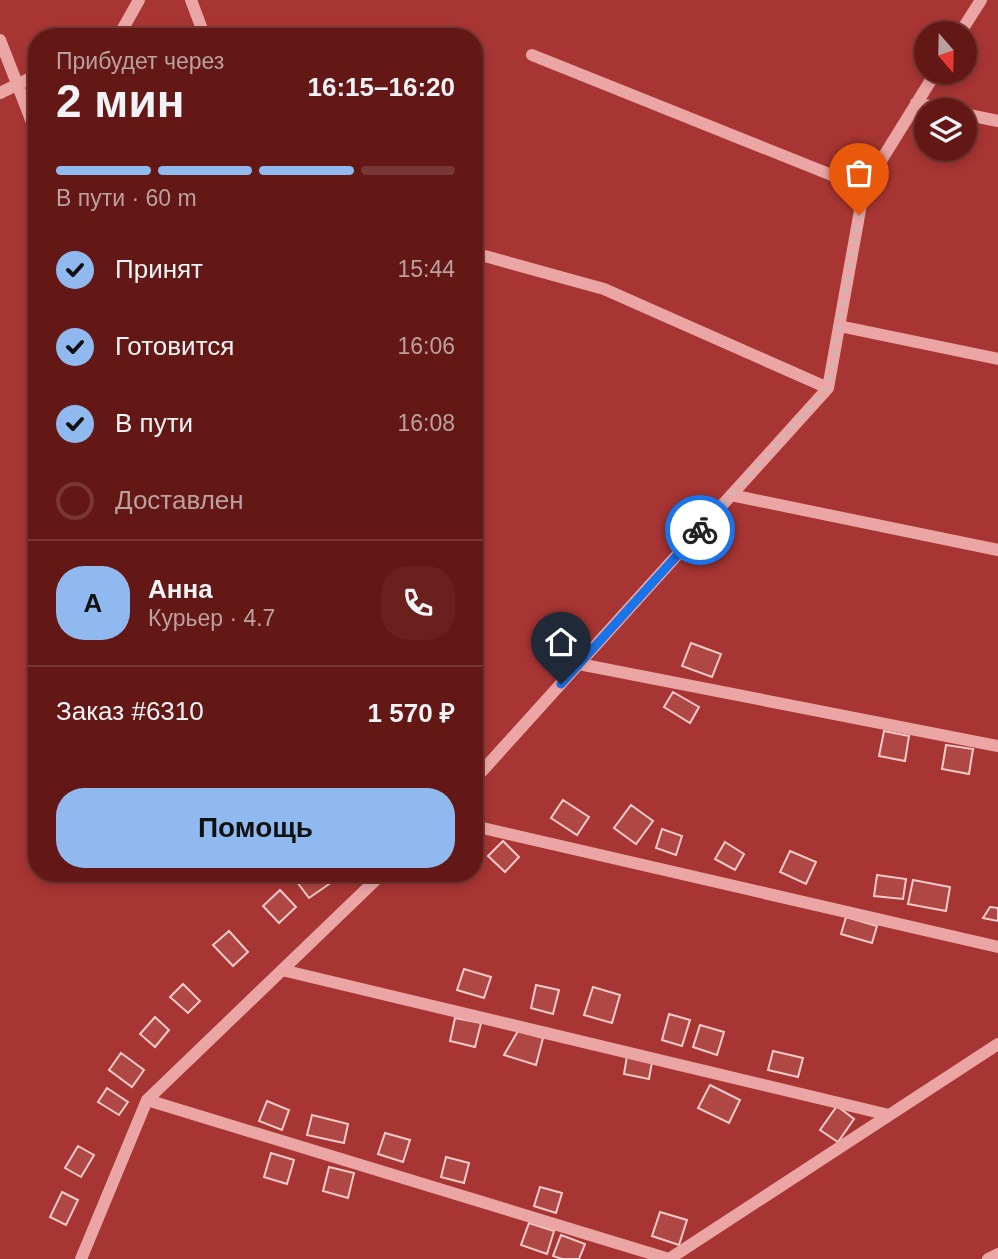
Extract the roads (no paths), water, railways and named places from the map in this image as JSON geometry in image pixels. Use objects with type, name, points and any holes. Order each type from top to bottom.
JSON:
[{"type":"lane","points":[[123,28],[139,0]]},
{"type":"lane","points":[[191,0],[202,28]]},
{"type":"lane","points":[[968,21],[981,0]]},
{"type":"lane","points":[[0,40],[28,112]]},
{"type":"lane","points":[[532,55],[864,188]]},
{"type":"lane","points":[[0,93],[28,80]]},
{"type":"lane","points":[[483,770],[828,387],[864,188],[914,106]]},
{"type":"lane","points":[[977,117],[998,121]]},
{"type":"lane","points":[[483,255],[604,289],[828,387]]},
{"type":"lane","points":[[839,326],[998,359]]},
{"type":"lane","points":[[732,495],[998,550]]},
{"type":"lane","points":[[579,664],[998,746]]},
{"type":"lane","points":[[483,828],[998,947]]},
{"type":"lane","points":[[81,1259],[147,1100],[374,882]]},
{"type":"lane","points":[[282,970],[889,1115]]},
{"type":"lane","points":[[147,1100],[669,1259],[998,1044]]},
{"type":"lane","points":[[988,1259],[998,1254]]}]
